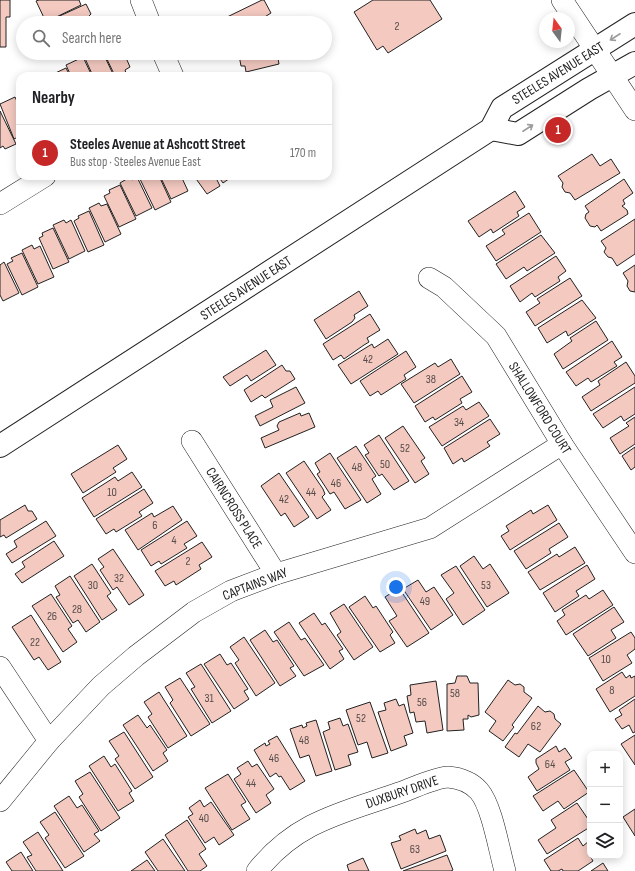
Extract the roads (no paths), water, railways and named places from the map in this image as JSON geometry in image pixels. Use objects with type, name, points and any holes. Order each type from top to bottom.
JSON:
[{"type":"main road","name":"STEELES AVENUE EAST","points":[[0,446],[491,129],[502,108],[635,24]]},
{"type":"main road","points":[[491,129],[518,134],[635,63]]},
{"type":"street","points":[[141,0],[147,16]]},
{"type":"street","points":[[562,0],[635,110]]},
{"type":"street","points":[[166,60],[171,72]]},
{"type":"street","points":[[0,204],[39,180]]},
{"type":"street","name":"SHALLOWFORD COURT","points":[[429,278],[444,287],[496,336],[562,444],[635,553]]},
{"type":"street","name":"CAIRNCROSS PLACE","points":[[192,441],[276,574]]},
{"type":"street","name":"CAPTAINS WAY","points":[[0,801],[49,741],[101,686],[136,656],[194,612],[231,591],[276,574],[430,528],[562,444]]},
{"type":"street","points":[[0,667],[49,741]]},
{"type":"street","name":"DUXBURY DRIVE","points":[[257,871],[267,859],[288,840],[318,821],[448,777],[467,781],[480,792],[486,803],[505,871]]},
{"type":"place","name":"Steeles Avenue at Ashcott Street","points":[[558,130]]}]
